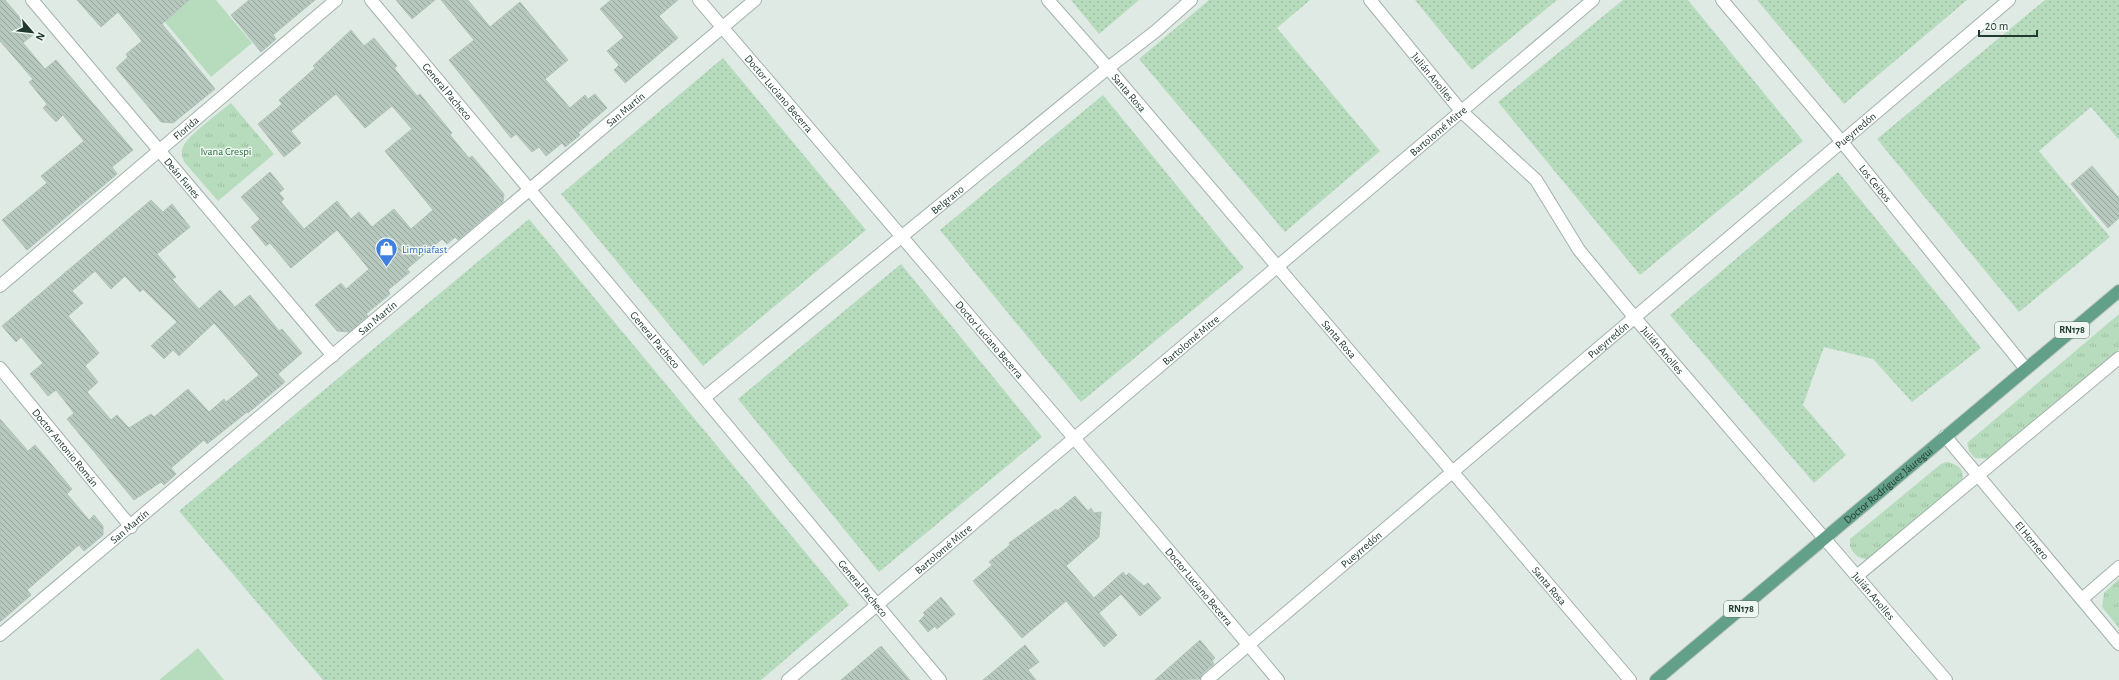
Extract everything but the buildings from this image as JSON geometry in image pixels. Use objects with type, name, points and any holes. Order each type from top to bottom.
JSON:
[{"type":"main road","name":"Doctor Rodríguez Jáuregui","points":[[1656,680],[2119,291]]},
{"type":"street","name":"Deán Funes","points":[[32,0],[333,356]]},
{"type":"street","name":"Florida","points":[[0,286],[336,0]]},
{"type":"street","name":"General Pacheco","points":[[371,0],[940,680]]},
{"type":"street","name":"Doctor Luciano Becerra","points":[[699,0],[1074,438],[1278,680]]},
{"type":"street","name":"San Martín","points":[[0,635],[131,527],[755,0]]},
{"type":"street","name":"Santa Rosa","points":[[1048,0],[1453,471],[1630,680]]},
{"type":"street","name":"Belgrano","points":[[704,398],[1108,68],[1156,31],[1190,0]]},
{"type":"street","name":"Julián Anolles","points":[[1370,0],[1461,111],[1536,180],[1579,250],[1635,318],[1858,575],[1946,680]]},
{"type":"street","name":"Bartolomé Mitre","points":[[788,680],[1593,0]]},
{"type":"street","name":"Los Ceibos","points":[[1722,0],[1842,142],[2026,369]]},
{"type":"street","name":"Pueyrredón","points":[[1207,680],[2009,0]]},
{"type":"street","points":[[1858,575],[1979,476],[2119,358]]},
{"type":"street","name":"Doctor Antonio Román","points":[[0,368],[131,527]]},
{"type":"street","name":"El Hornero","points":[[1945,436],[2119,644]]},
{"type":"street","points":[[2082,599],[2119,567]]},
{"type":"green space","points":[[177,0],[216,0],[252,43],[211,77],[159,15]]},
{"type":"green space","points":[[1071,0],[1139,0],[1099,34]]},
{"type":"green space","points":[[1209,0],[1310,0],[1277,28],[1380,151],[1285,232],[1139,59]]},
{"type":"green space","points":[[1415,0],[1557,0],[1472,70]]},
{"type":"green space","points":[[1623,0],[1688,0],[1803,141],[1640,275],[1498,102]]},
{"type":"green space","points":[[1757,0],[1967,0],[1844,104]]},
{"type":"green space","points":[[2045,0],[2119,0],[2119,140],[2091,107],[2039,151],[2110,237],[2019,312],[1877,139]]},
{"type":"green space","points":[[723,58],[866,230],[703,366],[561,194]]},
{"type":"green space","points":[[1103,95],[1244,268],[1081,402],[940,230]]},
{"type":"green space","name":"Ivana Crespi","points":[[231,103],[274,154],[218,201],[185,163],[182,157],[182,150],[187,140],[192,135]]},
{"type":"green space","points":[[1838,172],[1981,348],[1912,402],[1873,359],[1824,347],[1803,405],[1846,455],[1814,483],[1670,315]]},
{"type":"green space","points":[[529,219],[849,605],[761,680],[323,680],[179,511]]},
{"type":"green space","points":[[901,264],[1042,437],[879,572],[738,399]]},
{"type":"green space","points":[[2119,314],[2119,350],[1989,459],[1975,458],[1969,451],[1967,443]]},
{"type":"green space","points":[[1946,462],[1959,467],[1962,472],[1963,480],[1871,559],[1858,557],[1850,546],[1850,539],[1941,464]]},
{"type":"green space","points":[[2119,579],[2119,628],[2102,607],[2104,593]]},
{"type":"green space","points":[[198,648],[224,680],[159,680]]},
{"type":"place","name":"Limpiafast","points":[[386,268]]}]
